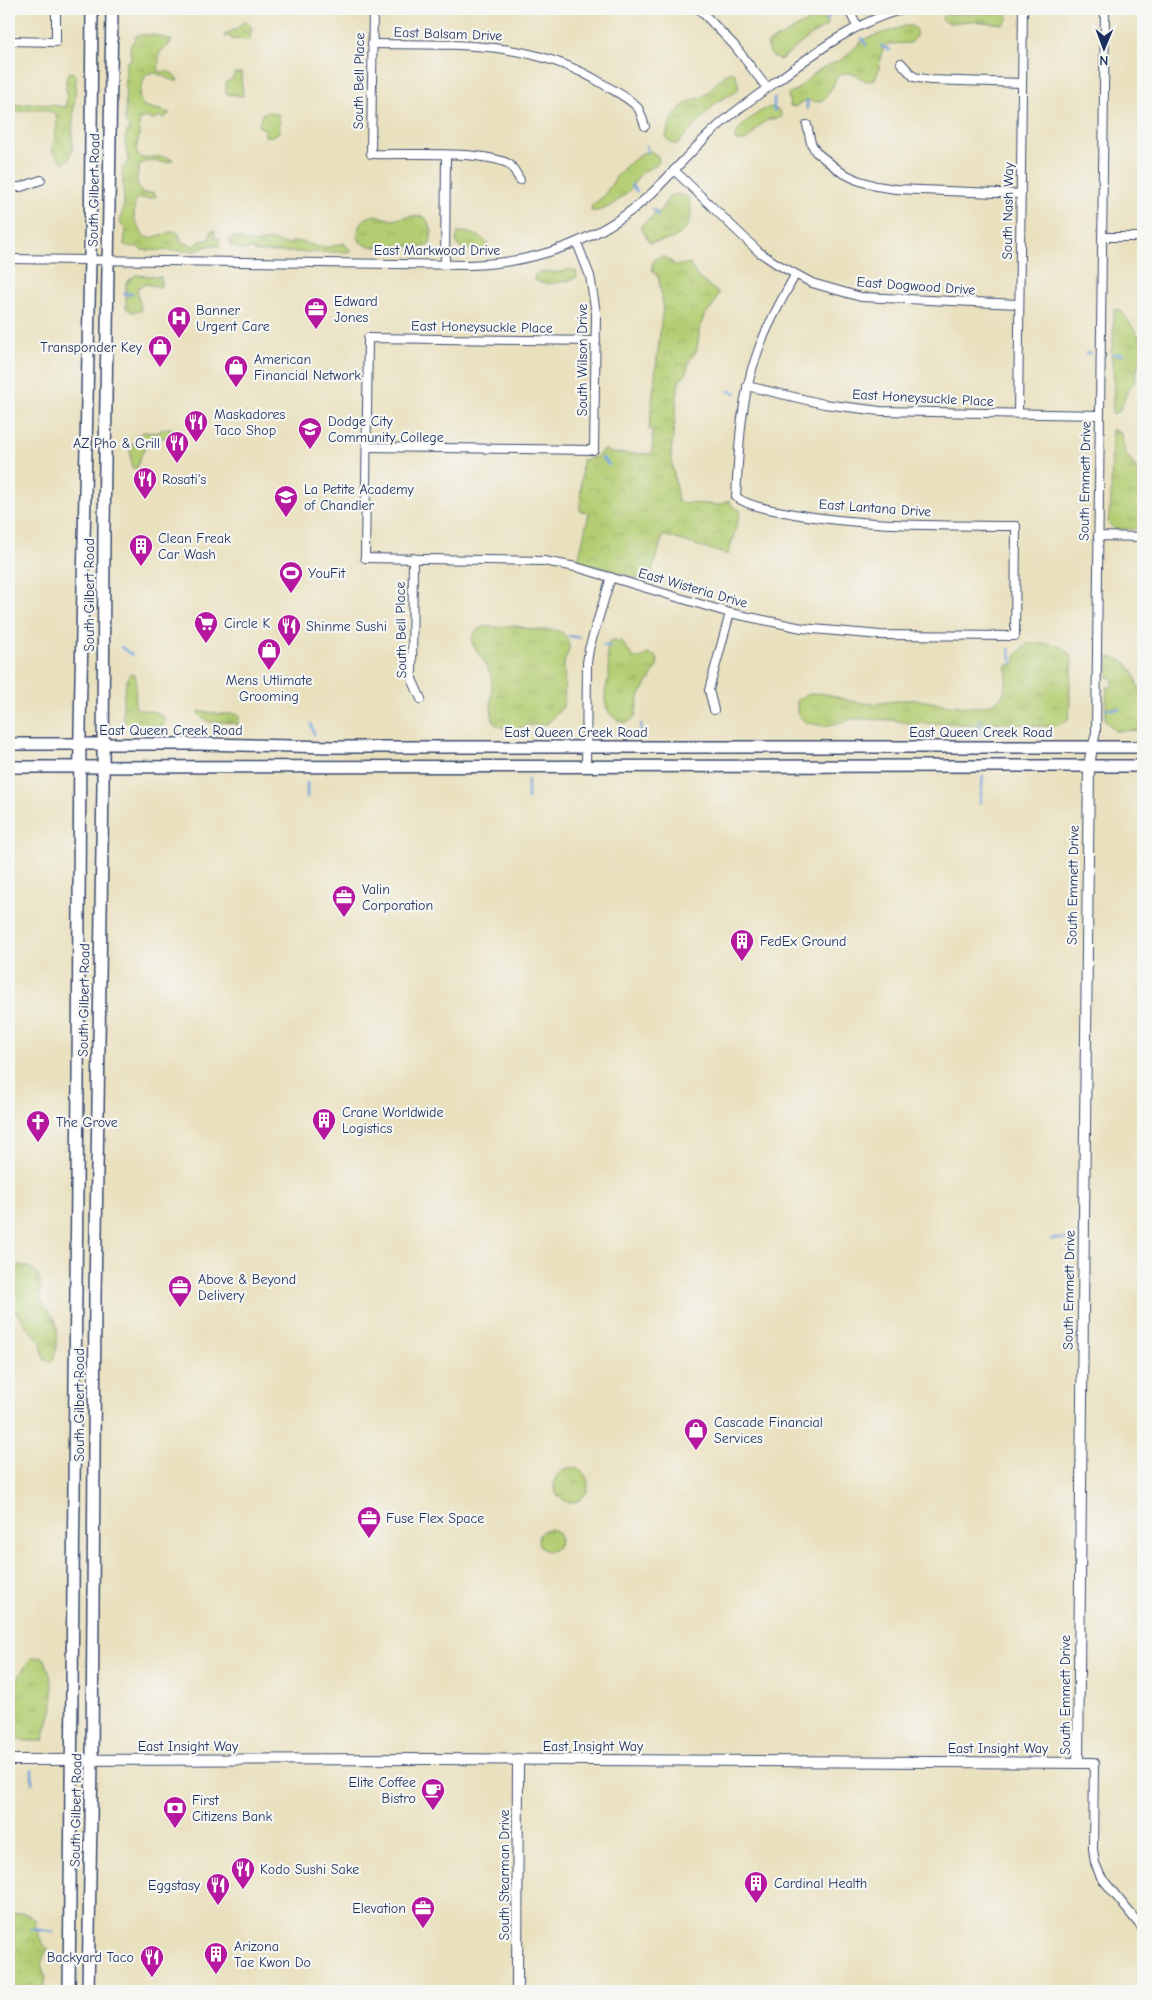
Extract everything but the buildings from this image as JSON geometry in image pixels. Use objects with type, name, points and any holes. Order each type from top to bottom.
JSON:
[{"type":"main road","name":"South Gilbert Road","points":[[70,1991],[80,744],[90,260],[92,9]]},
{"type":"main road","name":"South Gilbert Road","points":[[88,1991],[92,1760],[94,1307],[97,1242],[98,1005],[104,744],[107,260],[112,9]]},
{"type":"main road","name":"East Queen Creek Road","points":[[9,744],[586,747],[1091,756],[1143,766]]},
{"type":"main road","points":[[333,747],[333,766]]},
{"type":"main road","name":"East Queen Creek Road","points":[[9,767],[586,766],[1091,756],[1143,747]]},
{"type":"main road","points":[[79,1004],[98,1005]]},
{"type":"main road","points":[[76,1242],[97,1242]]},
{"type":"street","points":[[9,41],[56,42],[56,9]]},
{"type":"street","name":"South Bell Place","points":[[373,9],[371,154],[446,155]]},
{"type":"street","points":[[699,9],[734,45],[767,88]]},
{"type":"street","points":[[848,9],[857,26]]},
{"type":"street","name":"East Markwood Drive","points":[[9,259],[490,264],[513,261],[555,251],[577,243],[602,230],[634,208],[716,128],[830,42],[857,26],[904,9]]},
{"type":"street","name":"South Nash Way","points":[[1018,414],[1023,9]]},
{"type":"street","name":"South Emmett Drive","points":[[1078,1763],[1091,756],[1096,732],[1105,9]]},
{"type":"street","name":"East Balsam Drive","points":[[372,44],[504,48],[545,57],[592,77],[617,92],[638,108],[645,126]]},
{"type":"street","points":[[901,63],[914,76],[930,80],[1022,83]]},
{"type":"street","points":[[807,125],[811,143],[816,152],[841,172],[857,180],[876,186],[896,189],[1021,194]]},
{"type":"street","points":[[445,264],[446,155],[495,160],[510,165],[520,180]]},
{"type":"street","name":"East Dogwood Drive","points":[[674,170],[759,252],[795,275],[829,289],[861,297],[1019,304]]},
{"type":"street","points":[[9,187],[21,187],[41,180]]},
{"type":"street","points":[[1102,237],[1143,237]]},
{"type":"street","name":"South Wilson Drive","points":[[367,447],[594,450],[596,341],[594,295],[590,276],[577,243]]},
{"type":"street","points":[[747,386],[764,336],[795,275]]},
{"type":"street","name":"East Honeysuckle Place","points":[[367,447],[368,338],[596,341]]},
{"type":"street","name":"East Honeysuckle Place","points":[[747,386],[824,404],[865,409],[911,412],[1099,415]]},
{"type":"street","name":"East Lantana Drive","points":[[747,386],[740,430],[736,497],[745,503],[785,512],[860,523],[1016,526],[1015,636]]},
{"type":"street","name":"East Wisteria Drive","points":[[367,447],[365,558],[544,561],[576,567],[730,613],[765,621],[837,632],[880,635],[1015,636]]},
{"type":"street","points":[[1098,536],[1143,537]]},
{"type":"street","name":"South Bell Place","points":[[413,558],[412,679],[421,699]]},
{"type":"street","points":[[586,766],[586,677],[589,649],[610,577]]},
{"type":"street","points":[[714,710],[708,690],[730,613]]},
{"type":"street","name":"East Insight Way","points":[[9,1760],[518,1759],[1094,1763]]},
{"type":"street","name":"South Stearman Drive","points":[[516,1991],[518,1759]]},
{"type":"street","points":[[1094,1763],[1093,1849],[1095,1863],[1100,1877],[1143,1929]]},
{"type":"green space","points":[[1003,13],[1008,16],[1004,24],[970,21],[949,23],[943,21],[942,18],[948,14]]},
{"type":"green space","points":[[820,15],[828,20],[828,25],[810,36],[780,60],[771,54],[768,49],[768,43]]},
{"type":"green space","points":[[244,22],[247,22],[252,27],[250,40],[231,39],[230,36],[226,37],[224,35],[236,29]]},
{"type":"green space","points":[[905,26],[911,26],[916,29],[916,37],[911,43],[887,44],[882,53],[877,76],[874,80],[866,81],[850,73],[843,74],[838,76],[825,98],[819,102],[806,101],[796,107],[790,106],[788,94],[799,88],[822,68],[843,59],[864,39]]},
{"type":"green space","points":[[137,35],[154,35],[172,40],[160,52],[158,68],[160,72],[173,74],[178,81],[152,73],[145,77],[142,86],[139,96],[144,106],[170,113],[164,118],[159,116],[154,120],[145,117],[140,120],[137,146],[138,155],[141,158],[161,157],[173,160],[169,162],[148,162],[140,165],[137,176],[138,187],[143,193],[154,193],[156,196],[135,200],[134,218],[144,237],[150,238],[175,231],[179,234],[181,242],[195,246],[199,241],[209,240],[211,231],[215,230],[215,238],[220,238],[219,246],[210,245],[196,251],[141,250],[138,247],[124,244],[126,230],[120,223],[124,203],[122,168],[128,162],[125,140],[129,127],[125,121],[126,63],[131,59],[130,47]]},
{"type":"green space","points":[[72,72],[76,76],[73,146],[69,160],[63,163],[52,150],[57,125],[56,115],[45,110],[27,110],[9,115],[9,98],[17,105],[38,103],[65,107],[67,97],[66,81],[69,73]]},
{"type":"green space","points":[[732,72],[735,74],[739,87],[738,90],[715,104],[677,144],[673,144],[666,138],[671,121],[681,107],[704,95],[720,79]]},
{"type":"green space","points":[[235,73],[242,73],[243,96],[226,94],[226,82],[233,78]]},
{"type":"green space","points":[[771,107],[780,111],[782,117],[766,121],[744,141],[735,140],[738,131],[748,120]]},
{"type":"green space","points":[[270,112],[279,115],[280,132],[272,136],[265,136],[265,129],[259,127],[258,124],[263,113]]},
{"type":"green space","points":[[650,151],[658,156],[659,161],[641,174],[631,188],[618,200],[607,208],[591,211],[592,205],[603,197],[623,169],[642,153]]},
{"type":"green space","points":[[677,194],[688,197],[691,209],[690,221],[679,235],[668,240],[650,243],[640,226],[661,210],[669,196]]},
{"type":"green space","points":[[376,215],[392,220],[410,216],[425,217],[432,231],[430,244],[419,248],[379,247],[360,242],[358,232],[361,224],[366,218]]},
{"type":"green space","points":[[458,232],[475,235],[483,239],[488,245],[478,250],[459,247],[456,241]]},
{"type":"green space","points":[[235,237],[252,243],[272,240],[286,244],[298,241],[319,247],[330,247],[344,243],[352,252],[256,252],[251,248],[245,250],[230,246],[230,238]]},
{"type":"green space","points":[[667,258],[676,266],[689,263],[698,278],[719,293],[712,308],[705,314],[700,326],[697,350],[689,361],[686,375],[679,381],[671,454],[678,502],[720,505],[729,500],[732,506],[741,511],[728,555],[663,535],[649,582],[578,561],[589,513],[580,511],[582,460],[597,457],[603,449],[612,453],[652,454],[653,430],[649,430],[663,305],[659,279],[653,271],[652,265],[655,259]]},
{"type":"green space","points":[[569,269],[576,271],[577,277],[567,281],[548,284],[534,279],[535,275],[539,273],[560,272]]},
{"type":"green space","points":[[136,275],[161,277],[161,287],[145,284],[138,287],[141,311],[132,312],[126,308],[126,282]]},
{"type":"green space","points":[[1114,309],[1121,311],[1143,343],[1143,354],[1138,365],[1135,381],[1128,390],[1120,411],[1112,414],[1114,379],[1111,354]]},
{"type":"green space","points":[[171,428],[172,436],[158,439],[148,445],[142,454],[137,468],[132,468],[130,450],[137,435],[144,432],[157,433],[163,429]]},
{"type":"green space","points":[[1112,429],[1121,433],[1125,453],[1138,471],[1143,495],[1141,512],[1143,529],[1115,529],[1108,523],[1111,500]]},
{"type":"green space","points":[[485,626],[516,626],[535,630],[556,630],[561,632],[567,639],[569,648],[564,664],[565,691],[563,707],[547,724],[509,730],[495,724],[492,713],[490,674],[472,643],[477,630]]},
{"type":"green space","points":[[609,641],[621,641],[634,658],[641,658],[647,654],[658,659],[657,667],[639,697],[635,717],[627,723],[611,716],[605,700],[609,676],[608,647]]},
{"type":"green space","points":[[1029,643],[1055,645],[1067,651],[1070,655],[1072,665],[1069,717],[1067,721],[1055,726],[995,722],[976,725],[948,723],[914,724],[892,720],[852,719],[826,726],[806,723],[797,714],[797,700],[814,693],[822,693],[853,702],[869,703],[915,700],[971,707],[992,703],[1003,695],[1007,665],[1014,664],[1015,656]]},
{"type":"green space","points":[[1109,657],[1127,663],[1134,673],[1143,695],[1143,730],[1115,731],[1105,720],[1107,687],[1112,687],[1113,678],[1108,677]]},
{"type":"green space","points":[[130,674],[134,674],[136,678],[135,707],[155,712],[162,716],[165,720],[163,726],[136,727],[124,721],[124,697],[126,683]]},
{"type":"green space","points":[[198,711],[217,714],[237,714],[239,716],[238,725],[228,722],[206,721]]},
{"type":"green space","points":[[21,1265],[33,1270],[39,1277],[41,1287],[40,1299],[56,1323],[57,1344],[55,1355],[51,1362],[44,1360],[41,1342],[29,1330],[19,1314],[14,1312],[9,1314],[9,1267]]},
{"type":"green space","points":[[571,1468],[583,1473],[588,1485],[583,1497],[571,1502],[559,1497],[554,1485],[559,1473]]},
{"type":"green space","points":[[549,1529],[557,1532],[560,1540],[557,1548],[549,1551],[541,1548],[538,1540],[541,1532]]},
{"type":"green space","points":[[41,1657],[45,1659],[51,1681],[52,1711],[43,1741],[26,1741],[9,1736],[9,1693],[28,1662],[32,1658]]},
{"type":"green space","points":[[23,1913],[34,1919],[38,1934],[47,1949],[41,1964],[46,1979],[44,1988],[35,1990],[26,1986],[9,1990],[9,1918],[14,1914]]},
{"type":"waterway","points":[[826,20],[836,9]]},
{"type":"waterway","points":[[862,38],[866,45]]},
{"type":"waterway","points":[[881,46],[890,50]]},
{"type":"waterway","points":[[774,98],[774,111]]},
{"type":"waterway","points":[[807,100],[807,109]]},
{"type":"waterway","points":[[647,146],[647,153]]},
{"type":"waterway","points":[[631,185],[637,191]]},
{"type":"waterway","points":[[653,209],[658,216]]},
{"type":"waterway","points":[[124,294],[132,294]]},
{"type":"waterway","points":[[1113,354],[1123,354]]},
{"type":"waterway","points":[[729,391],[736,393]]},
{"type":"waterway","points":[[602,458],[609,465]]},
{"type":"waterway","points":[[569,636],[580,638]]},
{"type":"waterway","points":[[603,645],[611,647]]},
{"type":"waterway","points":[[121,647],[132,655]]},
{"type":"waterway","points":[[1009,649],[1012,663]]},
{"type":"waterway","points":[[1106,709],[1120,709]]},
{"type":"waterway","points":[[980,720],[980,734]]},
{"type":"waterway","points":[[311,724],[314,734]]},
{"type":"waterway","points":[[641,724],[641,730]]},
{"type":"waterway","points":[[980,803],[983,776]]},
{"type":"waterway","points":[[528,779],[528,799]]},
{"type":"waterway","points":[[307,783],[307,797]]},
{"type":"waterway","points":[[1051,1239],[1074,1239]]},
{"type":"waterway","points":[[32,1770],[32,1783]]},
{"type":"waterway","points":[[31,1929],[54,1932]]},
{"type":"place","name":"Edward Jones","points":[[316,330]]},
{"type":"place","name":"Banner Urgent Care","points":[[179,339]]},
{"type":"place","name":"Transponder Key","points":[[160,368]]},
{"type":"place","name":"American Financial Network","points":[[236,388]]},
{"type":"place","name":"Maskadores Taco Shop","points":[[196,443]]},
{"type":"place","name":"Dodge City Community College","points":[[310,450]]},
{"type":"place","name":"AZ Pho & Grill","points":[[177,464]]},
{"type":"place","name":"Rosati's","points":[[145,500]]},
{"type":"place","name":"La Petite Academy of Chandler","points":[[286,518]]},
{"type":"place","name":"Clean Freak Car Wash","points":[[141,567]]},
{"type":"place","name":"YouFit","points":[[291,594]]},
{"type":"place","name":"Circle K","points":[[206,644]]},
{"type":"place","name":"Shinme Sushi","points":[[289,647]]},
{"type":"place","name":"Mens Utlimate Grooming","points":[[269,671]]},
{"type":"place","name":"Valin Corporation","points":[[344,918]]},
{"type":"place","name":"FedEx Ground","points":[[742,962]]},
{"type":"place","name":"Crane Worldwide Logistics","points":[[324,1141]]},
{"type":"place","name":"The Grove","points":[[38,1143]]},
{"type":"place","name":"Above & Beyond Delivery","points":[[180,1308]]},
{"type":"place","name":"Cascade Financial Services","points":[[696,1451]]},
{"type":"place","name":"Fuse Flex Space","points":[[369,1539]]},
{"type":"place","name":"Elite Coffee Bistro","points":[[433,1811]]},
{"type":"place","name":"First Citizens Bank","points":[[175,1829]]},
{"type":"place","name":"Kodo Sushi Sake","points":[[243,1890]]},
{"type":"place","name":"Cardinal Health","points":[[756,1904]]},
{"type":"place","name":"Eggstasy","points":[[218,1906]]},
{"type":"place","name":"Elevation","points":[[423,1929]]},
{"type":"place","name":"Arizona Tae Kwon Do","points":[[216,1975]]},
{"type":"place","name":"Backyard Taco","points":[[152,1978]]}]
